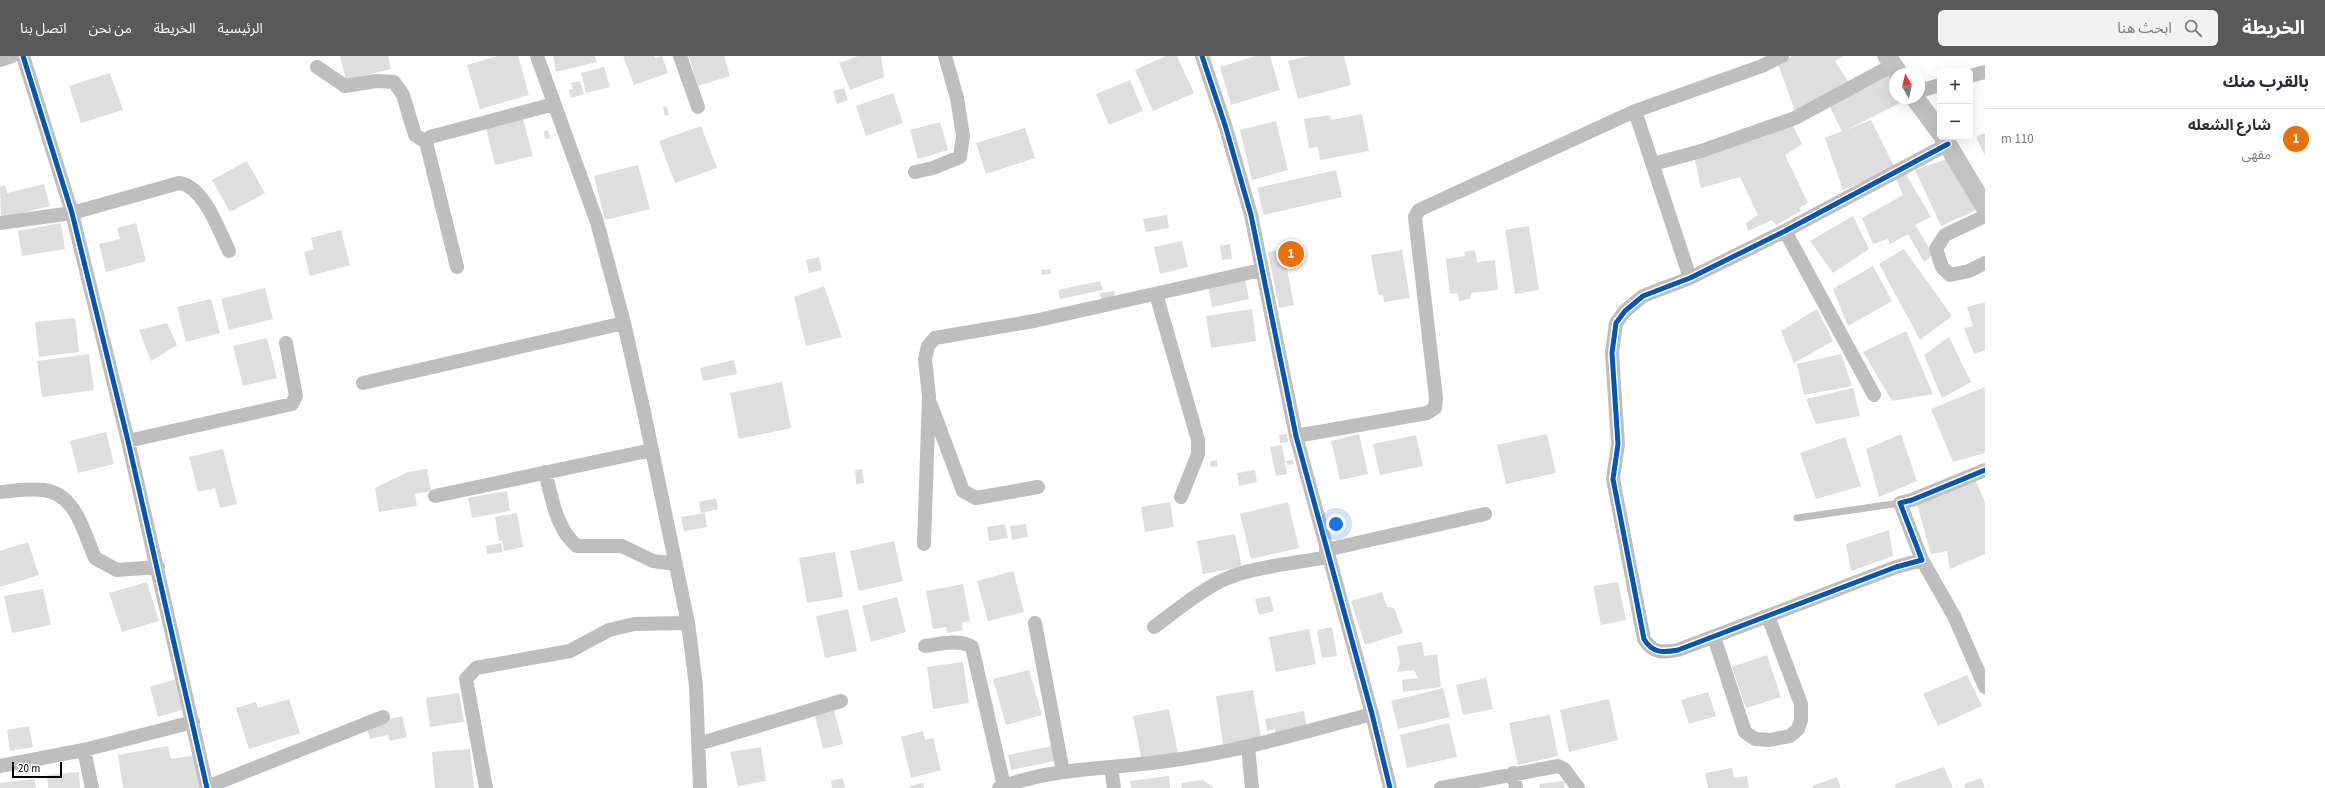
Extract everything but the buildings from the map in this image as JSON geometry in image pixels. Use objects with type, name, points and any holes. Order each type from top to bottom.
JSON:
[{"type":"street","points":[[0,60],[12,56]]},
{"type":"street","points":[[23,56],[72,213],[158,567],[207,788],[383,717]]},
{"type":"street","points":[[537,56],[597,222],[624,323],[688,623],[696,686],[700,788]]},
{"type":"street","points":[[680,56],[698,107]]},
{"type":"street","points":[[915,172],[933,168],[960,157],[963,136],[957,98],[946,56]]},
{"type":"street","points":[[1202,56],[1225,125],[1251,215],[1296,436],[1327,554],[1372,714],[1390,788]]},
{"type":"street","points":[[1296,436],[1427,413],[1435,408],[1436,398],[1415,217],[1419,210],[1636,111],[1762,66],[1782,56]]},
{"type":"street","points":[[1653,164],[1701,151],[1795,118],[1893,65]]},
{"type":"street","points":[[317,67],[345,86],[376,81],[394,82],[403,95],[415,135],[426,142],[457,268]]},
{"type":"street","points":[[1973,75],[1985,72]]},
{"type":"street","points":[[1925,89],[1937,86]]},
{"type":"street","points":[[426,142],[430,137],[554,104]]},
{"type":"street","points":[[1919,104],[1937,128]]},
{"type":"street","points":[[1636,111],[1690,278]]},
{"type":"street","points":[[1922,560],[1896,567],[1678,650],[1657,652],[1649,647],[1644,639],[1613,479],[1618,444],[1612,353],[1616,323],[1625,311],[1643,296],[1690,278],[1785,231],[1941,140]]},
{"type":"street","points":[[1945,140],[1985,207]]},
{"type":"street","points":[[0,223],[72,213],[179,183],[185,184],[204,199],[229,252]]},
{"type":"street","points":[[1985,216],[1945,235],[1936,249],[1942,267],[1950,275],[1969,271],[1985,262]]},
{"type":"street","points":[[1785,231],[1874,395]]},
{"type":"street","points":[[924,544],[929,399],[925,359],[928,346],[935,338],[1034,321],[1261,270]]},
{"type":"street","points":[[1156,294],[1198,440],[1198,454],[1181,497]]},
{"type":"street","points":[[363,383],[624,323]]},
{"type":"street","points":[[128,441],[292,404],[296,396],[286,343]]},
{"type":"street","points":[[929,399],[963,491],[976,498],[1038,487]]},
{"type":"street","points":[[435,496],[652,450]]},
{"type":"street","points":[[1985,470],[1912,500],[1900,503],[1922,560],[1954,616],[1985,687]]},
{"type":"street","points":[[545,472],[558,519],[566,537],[577,546],[622,546],[653,561],[676,564]]},
{"type":"street","points":[[0,492],[43,489],[58,494],[74,509],[95,558],[117,570],[158,567]]},
{"type":"street","points":[[1154,627],[1206,589],[1224,580],[1485,514]]},
{"type":"street","points":[[1714,637],[1745,732],[1755,739],[1770,740],[1790,736],[1798,729],[1801,720],[1801,704],[1768,616]]},
{"type":"street","points":[[486,788],[466,679],[476,668],[570,652],[610,630],[634,624],[688,623]]},
{"type":"street","points":[[1035,623],[1063,772]]},
{"type":"street","points":[[925,646],[953,643],[967,644],[972,647],[1002,787],[1041,775],[1111,766],[1168,761],[1248,746],[1372,714]]},
{"type":"street","points":[[698,744],[841,701]]},
{"type":"street","points":[[0,766],[84,750],[193,722]]},
{"type":"street","points":[[1248,746],[1252,788]]},
{"type":"street","points":[[84,750],[92,788]]},
{"type":"street","points":[[1111,766],[1114,788]]},
{"type":"street","points":[[1441,788],[1512,773],[1558,766],[1564,769],[1578,788]]},
{"type":"street","points":[[1512,773],[1516,788]]},
{"type":"lane","points":[[1797,518],[1900,503]]},
{"type":"cycle path","points":[[23,56],[72,213],[128,441],[207,788]]},
{"type":"cycle path","points":[[1202,56],[1225,125],[1251,215],[1296,436],[1372,714],[1390,788]]},
{"type":"cycle path","points":[[1948,144],[1785,231],[1690,278],[1643,296],[1625,311],[1616,323],[1612,353],[1618,444],[1613,479],[1644,639],[1647,644],[1658,651],[1667,652],[1678,650],[1896,567],[1922,560],[1900,503],[1912,500],[1985,470]]},
{"type":"place","name":"شارع الشعله","points":[[1291,254]]}]
